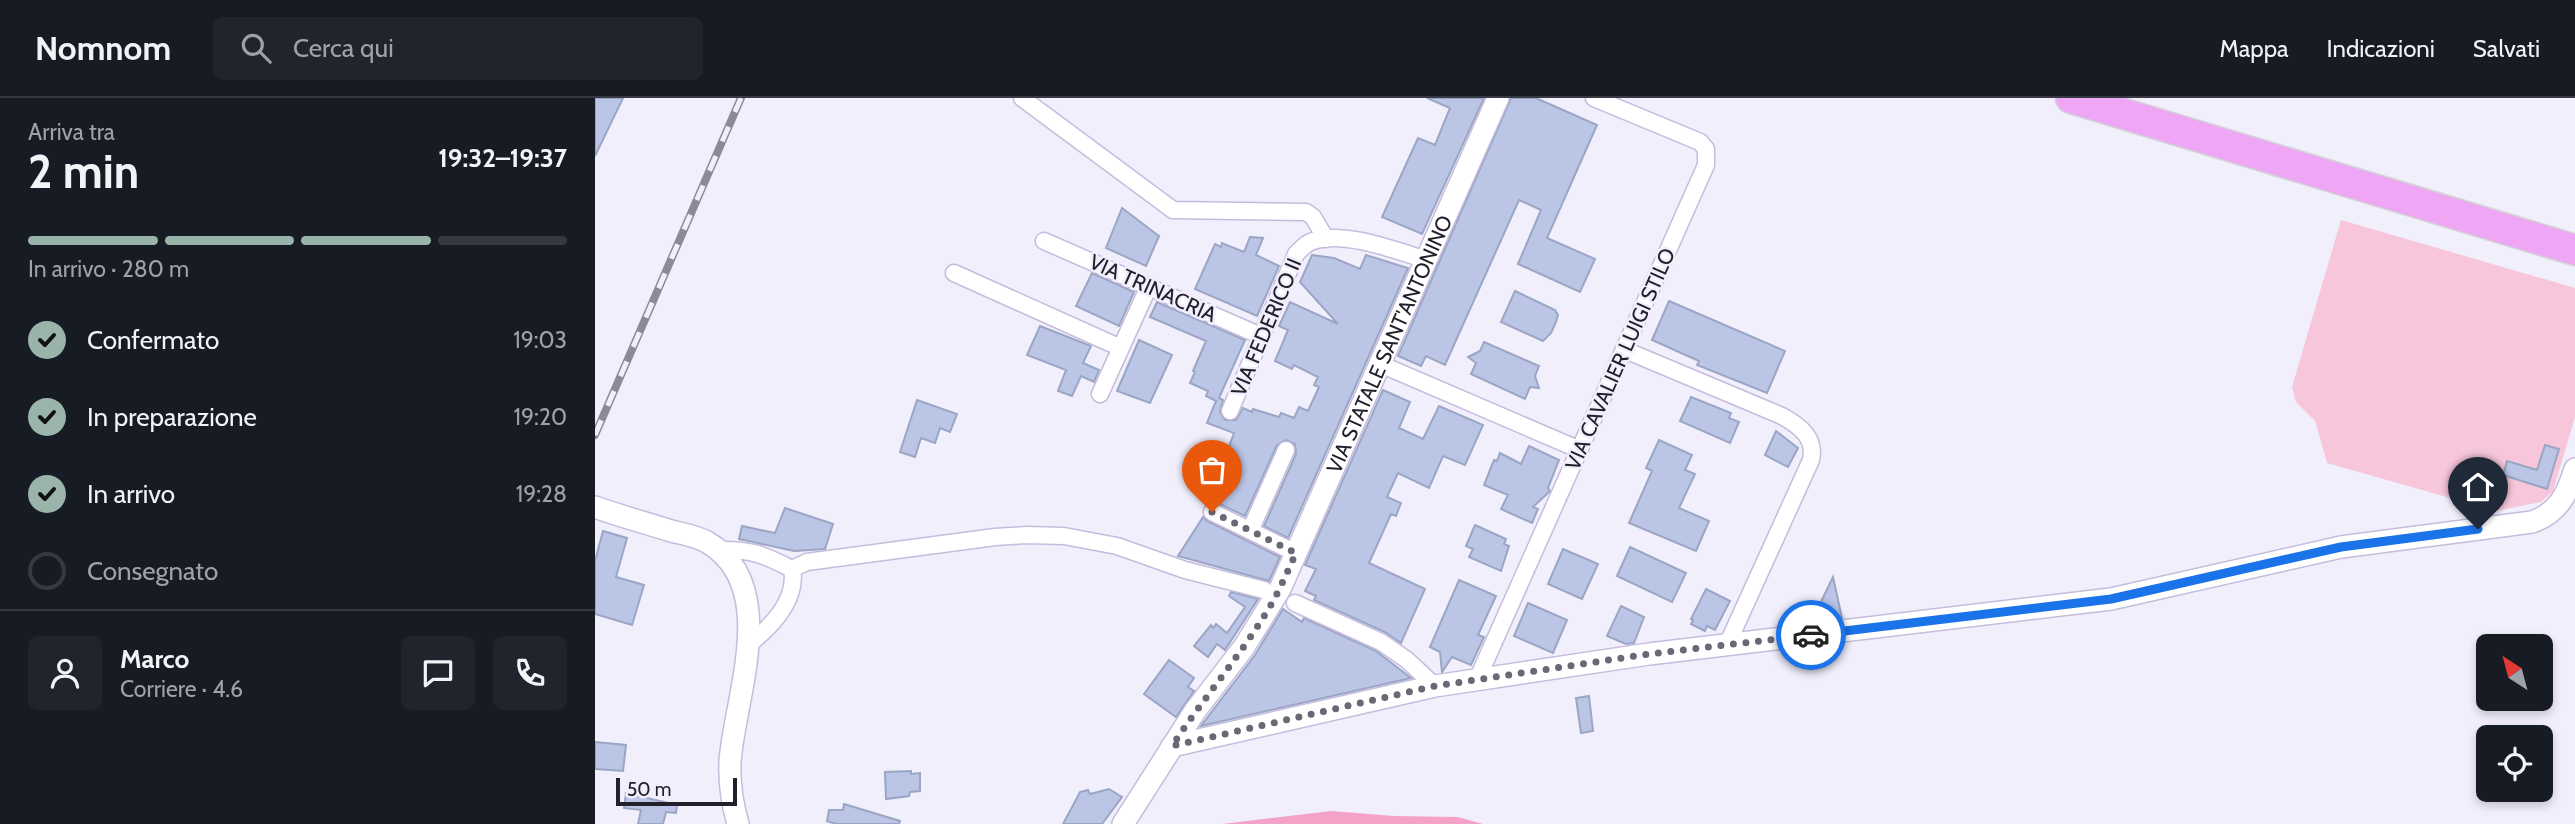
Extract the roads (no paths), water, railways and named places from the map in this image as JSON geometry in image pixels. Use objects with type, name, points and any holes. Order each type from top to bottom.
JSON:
[{"type":"highway","points":[[2071,98],[2575,250]]},
{"type":"street","points":[[1022,98],[1173,210],[1306,212],[1313,217],[1326,239],[1366,242],[1427,260]]},
{"type":"street","name":"VIA STATALE SANT'ANTONINO","points":[[1122,824],[1172,746],[1278,596],[1498,98]]},
{"type":"street","name":"VIA CAVALIER LUIGI STILO","points":[[1477,680],[1702,177],[1707,157],[1706,149],[1691,138],[1594,98]]},
{"type":"street","name":"VIA FEDERICO II","points":[[1230,411],[1296,254],[1313,240],[1326,239]]},
{"type":"street","name":"VIA TRINACRIA","points":[[1044,241],[1261,336]]},
{"type":"street","points":[[954,273],[1121,348]]},
{"type":"street","points":[[1100,394],[1149,286]]},
{"type":"street","points":[[1625,350],[1782,416],[1797,424],[1813,450],[1811,460],[1727,645]]},
{"type":"street","points":[[1380,364],[1580,450]]},
{"type":"street","points":[[1250,531],[1286,450]]},
{"type":"street","points":[[1172,746],[1435,686],[1649,654],[2111,599],[2341,547],[2532,522],[2566,507],[2567,492],[2575,469]]},
{"type":"street","points":[[595,507],[698,539],[717,550],[734,571],[745,593],[749,613],[748,645],[730,758],[729,784],[737,824]]},
{"type":"street","points":[[1212,512],[1296,553]]},
{"type":"street","points":[[792,569],[807,562],[913,547],[1005,537],[1078,537],[1117,546],[1185,570],[1278,596],[1381,642],[1407,660],[1435,686]]},
{"type":"street","points":[[717,550],[743,549],[759,553],[792,569]]},
{"type":"street","points":[[748,645],[766,631],[780,613],[795,582],[792,569]]},
{"type":"railway","points":[[595,435],[741,98]]}]
